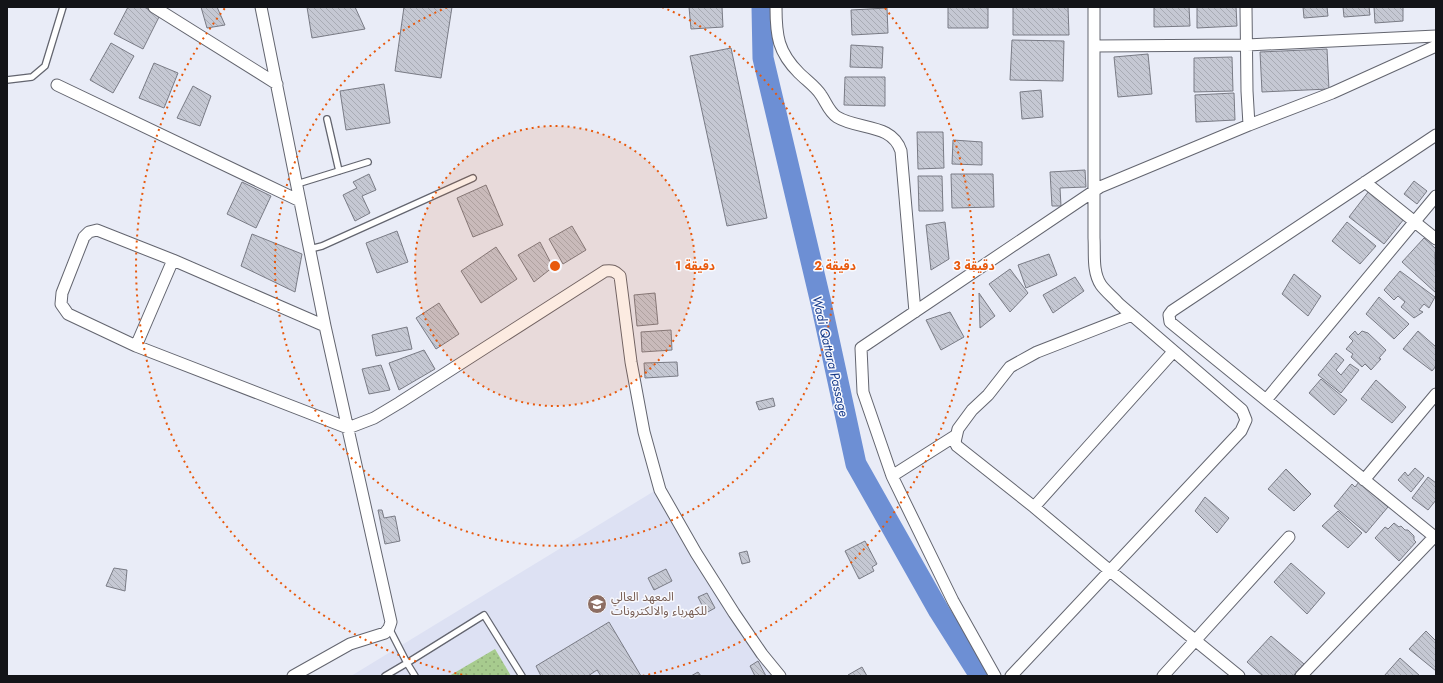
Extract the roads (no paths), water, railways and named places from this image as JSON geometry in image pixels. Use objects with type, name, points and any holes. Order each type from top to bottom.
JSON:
[{"type":"street","points":[[154,7],[277,84]]},
{"type":"street","points":[[261,7],[325,326],[391,622],[390,628],[385,633],[350,644],[293,676]]},
{"type":"street","points":[[776,7],[776,32],[780,49],[794,68],[821,94],[828,107],[836,117],[860,126],[887,132],[897,141],[900,151],[915,312]]},
{"type":"street","points":[[1011,676],[1109,570],[1242,431],[1246,420],[1242,410],[1173,352],[1132,315],[1101,285],[1097,276],[1095,264],[1094,191],[1094,7]]},
{"type":"street","points":[[1246,7],[1249,125]]},
{"type":"street","points":[[1094,46],[1247,45],[1436,36]]},
{"type":"street","points":[[995,676],[953,601],[892,476],[863,392],[861,348],[1106,184],[1249,125],[1332,93],[1436,46]]},
{"type":"street","points":[[57,85],[300,201]]},
{"type":"street","points":[[1301,676],[1435,538],[1170,322],[1169,315],[1172,311],[1364,182],[1436,136]]},
{"type":"street","points":[[1364,182],[1436,239]]},
{"type":"street","points":[[1266,400],[1436,196]]},
{"type":"street","points":[[325,326],[173,260],[100,231],[89,232],[84,237],[62,294],[61,304],[68,314],[136,346],[348,428],[374,418],[399,403],[605,271],[610,270],[616,272],[620,276],[631,362],[644,432],[660,490],[696,553],[734,613],[762,654],[780,676]]},
{"type":"street","points":[[136,346],[173,260]]},
{"type":"street","points":[[892,476],[955,436],[972,410],[988,395],[1010,367],[1037,352],[1132,315]]},
{"type":"street","points":[[1034,507],[1173,352]]},
{"type":"street","points":[[1364,480],[1436,394]]},
{"type":"street","points":[[955,436],[955,442],[958,446],[1239,676]]},
{"type":"street","points":[[1162,676],[1289,537]]},
{"type":"lane","points":[[7,80],[32,77],[45,66],[63,7]]},
{"type":"lane","points":[[327,119],[339,171]]},
{"type":"lane","points":[[297,184],[368,162]]},
{"type":"lane","points":[[310,249],[322,246],[473,178]]},
{"type":"lane","points":[[386,676],[484,615],[522,676]]},
{"type":"lane","points":[[390,628],[415,676]]},
{"type":"waterway","name":"Wadi Qattara Passage","points":[[762,7],[763,58],[821,303],[856,464],[939,611],[980,676]]},
{"type":"place","name":"المعهد العالي للكهرباء والالكترونات","points":[[597,604]]}]
